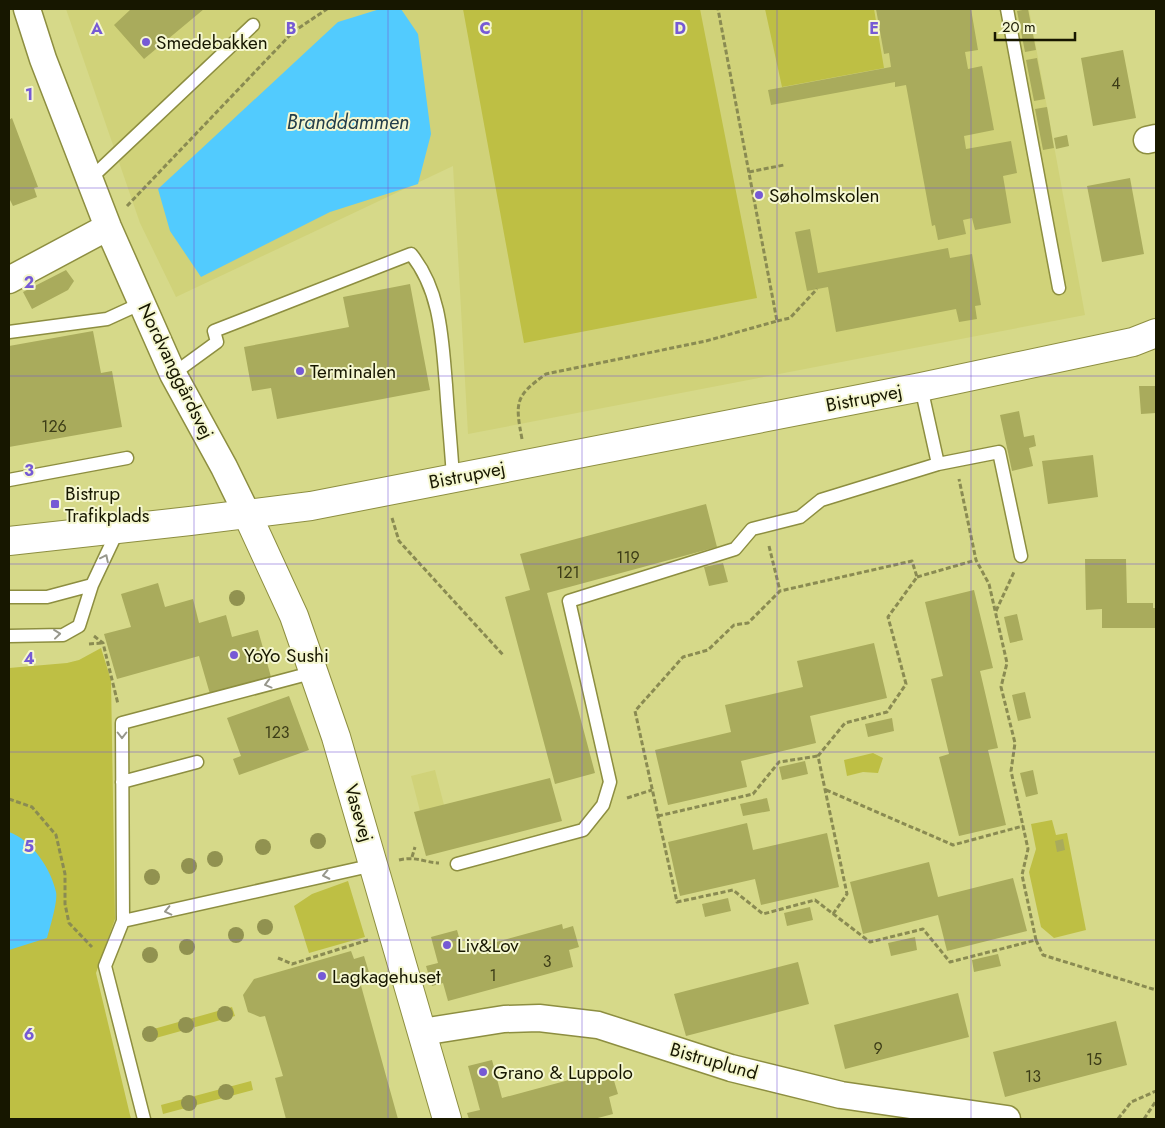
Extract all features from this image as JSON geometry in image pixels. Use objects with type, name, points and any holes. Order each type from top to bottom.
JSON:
[{"type":"main road","name":"Bistrupvej","points":[[9,541],[118,530],[311,506],[921,387],[1133,342],[1156,333]]},
{"type":"main road","name":"Vasevej","points":[[247,514],[294,616],[315,672],[374,865],[447,1119]]},
{"type":"street","name":"Nordvanggårdsvej","points":[[27,9],[43,59],[108,226],[173,374],[224,467],[247,514]]},
{"type":"street","points":[[9,280],[108,226]]},
{"type":"street","name":"Bistruplund","points":[[422,1032],[504,1019],[539,1018],[598,1025],[731,1068],[841,1095],[1007,1119]]},
{"type":"lane","points":[[1007,9],[1059,288]]},
{"type":"lane","points":[[90,179],[252,25]]},
{"type":"lane","points":[[173,374],[217,342],[214,331],[410,254],[419,264],[433,294],[441,330],[453,477]]},
{"type":"lane","points":[[9,332],[107,319],[142,303]]},
{"type":"lane","name":"Bistrupvej","points":[[921,387],[938,464]]},
{"type":"lane","points":[[457,864],[583,830],[604,805],[610,782],[568,601],[734,549],[752,529],[800,517],[821,500],[938,464],[999,452],[1021,556]]},
{"type":"lane","points":[[9,480],[127,458]]},
{"type":"lane","points":[[9,636],[63,635],[79,626],[92,586],[118,530]]},
{"type":"lane","points":[[9,597],[47,598],[92,586]]},
{"type":"lane","points":[[144,1119],[104,966],[122,921],[122,723],[315,672]]},
{"type":"lane","points":[[122,782],[196,762]]},
{"type":"lane","points":[[122,921],[374,865]]},
{"type":"path","points":[[108,226],[293,32],[327,9]]},
{"type":"path","points":[[718,9],[776,321]]},
{"type":"path","points":[[749,172],[784,165]]},
{"type":"path","points":[[526,463],[517,411],[525,389],[546,374],[706,341],[790,318],[817,289]]},
{"type":"path","points":[[938,464],[958,474],[976,560],[990,584],[1007,663],[1001,687],[1015,743],[1011,771],[1028,849],[1022,875],[1036,940],[1043,955],[1156,990]]},
{"type":"path","points":[[382,491],[400,541],[504,656]]},
{"type":"path","points":[[765,526],[780,591]]},
{"type":"path","points":[[996,611],[1021,556]]},
{"type":"path","points":[[658,816],[753,794],[780,762],[818,756],[845,723],[887,712],[906,684],[888,617],[917,577],[976,560]]},
{"type":"path","points":[[917,577],[912,561],[780,591],[748,622],[734,625],[708,650],[683,657],[635,711],[677,902],[733,890],[763,914],[815,900],[870,942],[922,929],[950,962],[1036,940]]},
{"type":"path","points":[[103,643],[122,723]]},
{"type":"path","points":[[818,756],[847,894],[833,914]]},
{"type":"path","points":[[826,790],[953,845],[1023,826]]},
{"type":"path","points":[[9,799],[32,807],[56,835],[65,874],[65,904],[69,923],[94,948]]},
{"type":"path","points":[[415,847],[412,857],[428,862]]},
{"type":"path","points":[[278,958],[292,964],[393,931]]},
{"type":"path","points":[[1118,1119],[1132,1102],[1156,1091]]},
{"type":"path","points":[[1144,1119],[1156,1101]]},
{"type":"shaded area","name":"Søholmskolen","points":[[66,9],[1029,9],[1085,315],[468,434],[453,166],[176,297],[140,223]]},
{"type":"shaded area","points":[[463,9],[700,9],[757,298],[524,343]]},
{"type":"shaded area","points":[[765,9],[874,9],[884,68],[782,87]]},
{"type":"shaded area","points":[[101,648],[111,680],[115,919],[96,973],[131,1119],[9,1119],[9,668],[67,663],[79,660]]},
{"type":"shaded area","points":[[873,753],[883,758],[878,773],[863,772],[847,776],[844,760]]},
{"type":"shaded area","points":[[435,770],[444,805],[420,811],[411,776]]},
{"type":"shaded area","points":[[1052,820],[1056,835],[1067,833],[1086,930],[1054,938],[1041,927],[1029,872],[1036,849],[1031,824]]},
{"type":"shaded area","points":[[348,881],[365,937],[309,953],[294,906],[312,894]]},
{"type":"shaded area","points":[[232,1007],[235,1016],[145,1041],[143,1032]]},
{"type":"shaded area","points":[[251,1081],[253,1090],[163,1114],[161,1105]]},
{"type":"water","name":"Branddammen","points":[[380,9],[401,9],[418,34],[431,134],[418,184],[330,212],[201,277],[170,231],[158,189],[338,22]]},
{"type":"water","points":[[9,832],[33,848],[39,856],[50,874],[56,892],[56,901],[47,938],[9,950]]},
{"type":"building","name":"Smedebakken","points":[[131,9],[204,9],[144,59],[114,25]]},
{"type":"building","points":[[876,9],[971,9],[978,50],[965,52],[968,69],[982,66],[994,130],[964,136],[966,149],[1011,141],[1017,173],[1003,176],[1011,223],[975,230],[972,218],[963,220],[966,234],[938,240],[935,225],[932,226],[906,85],[895,87],[895,82],[771,105],[768,90],[891,67],[889,53],[884,54]]},
{"type":"building","points":[[1028,9],[1036,50],[1025,52],[1017,11]]},
{"type":"building","points":[[1123,50],[1136,118],[1093,126],[1081,58]]},
{"type":"building","points":[[1037,58],[1045,99],[1034,101],[1026,60]]},
{"type":"building","points":[[1047,107],[1054,148],[1043,150],[1035,109]]},
{"type":"building","points":[[12,118],[38,187],[34,188],[37,197],[13,206],[9,198],[9,120]]},
{"type":"building","points":[[1067,135],[1069,146],[1056,149],[1054,138]]},
{"type":"building","points":[[1130,178],[1144,254],[1102,262],[1087,186]]},
{"type":"building","points":[[810,229],[818,273],[948,248],[950,258],[972,254],[981,305],[975,306],[977,319],[959,322],[956,309],[836,332],[828,287],[807,291],[795,232]]},
{"type":"building","points":[[66,270],[74,281],[68,290],[32,309],[23,292]]},
{"type":"building","points":[[410,284],[430,390],[277,419],[271,388],[252,391],[244,347],[349,327],[343,297]]},
{"type":"building","points":[[93,331],[101,373],[112,371],[122,427],[9,447],[9,346]]},
{"type":"building","points":[[1139,386],[1155,386],[1156,413],[1141,414]]},
{"type":"building","points":[[1019,411],[1024,437],[1034,435],[1036,446],[1029,448],[1033,466],[1012,471],[1000,415]]},
{"type":"building","points":[[1093,455],[1098,497],[1048,504],[1042,461]]},
{"type":"building","points":[[706,504],[717,547],[547,593],[595,773],[555,784],[505,597],[530,590],[520,554]]},
{"type":"building","points":[[1085,559],[1126,559],[1127,603],[1153,603],[1153,608],[1156,608],[1156,628],[1102,628],[1102,609],[1086,610]]},
{"type":"building","points":[[723,563],[728,582],[709,586],[704,567]]},
{"type":"building","points":[[158,583],[165,607],[193,599],[199,623],[226,615],[232,637],[258,630],[271,677],[210,694],[199,656],[117,679],[104,634],[131,627],[121,594]]},
{"type":"building","points":[[974,590],[993,668],[980,671],[998,748],[988,750],[1006,825],[959,836],[939,757],[949,754],[931,679],[943,676],[925,602]]},
{"type":"building","points":[[1017,614],[1023,640],[1010,643],[1004,617]]},
{"type":"building","points":[[874,643],[887,698],[810,716],[816,743],[741,761],[747,787],[668,805],[655,750],[731,732],[725,705],[803,687],[797,661]]},
{"type":"building","points":[[1025,692],[1031,718],[1018,721],[1012,695]]},
{"type":"building","points":[[289,696],[309,750],[239,775],[233,759],[241,756],[227,718]]},
{"type":"building","points":[[892,718],[894,731],[868,737],[865,724]]},
{"type":"building","points":[[805,761],[808,774],[782,780],[779,767]]},
{"type":"building","points":[[1033,770],[1038,794],[1026,797],[1020,773]]},
{"type":"building","points":[[550,778],[562,821],[426,856],[414,812]]},
{"type":"building","points":[[767,798],[770,811],[743,816],[740,804]]},
{"type":"building","points":[[747,823],[753,850],[827,833],[839,887],[761,905],[755,879],[680,896],[668,842]]},
{"type":"building","points":[[1063,839],[1065,850],[1057,852],[1055,841]]},
{"type":"building","points":[[929,862],[938,897],[1013,878],[1027,931],[947,951],[938,915],[863,934],[850,882]]},
{"type":"building","points":[[728,898],[731,911],[705,917],[702,904]]},
{"type":"building","points":[[810,907],[813,920],[787,926],[784,913]]},
{"type":"building","points":[[562,924],[563,929],[573,926],[579,947],[569,950],[573,967],[448,1001],[443,983],[432,986],[426,966],[438,963],[431,937],[457,930],[463,951]]},
{"type":"building","points":[[915,937],[917,950],[891,956],[888,943]]},
{"type":"building","points":[[351,951],[354,959],[364,956],[371,979],[360,982],[398,1119],[286,1119],[275,1078],[283,1076],[265,1016],[260,1017],[248,1012],[243,995],[254,979]]},
{"type":"building","points":[[998,954],[1001,966],[974,972],[972,960]]},
{"type":"building","points":[[798,962],[809,1004],[686,1036],[674,994]]},
{"type":"building","points":[[958,993],[969,1037],[845,1069],[834,1025]]},
{"type":"building","points":[[1116,1021],[1127,1065],[1005,1097],[993,1052]]},
{"type":"building","points":[[492,1060],[502,1098],[602,1071],[603,1077],[612,1074],[618,1094],[609,1097],[613,1114],[594,1119],[469,1119],[467,1113],[480,1110],[468,1066]]},
{"type":"place","name":"Smedebakken","points":[[146,42]]},
{"type":"place","name":"Søholmskolen","points":[[759,195]]},
{"type":"place","name":"Terminalen","points":[[300,371]]},
{"type":"place","name":"Bistrup Trafikplads","points":[[55,504]]},
{"type":"place","name":"YoYo Sushi","points":[[234,655]]},
{"type":"place","name":"Liv&Lov","points":[[447,945]]},
{"type":"place","name":"Lagkagehuset","points":[[322,976]]},
{"type":"place","name":"Grano & Luppolo","points":[[483,1072]]}]
